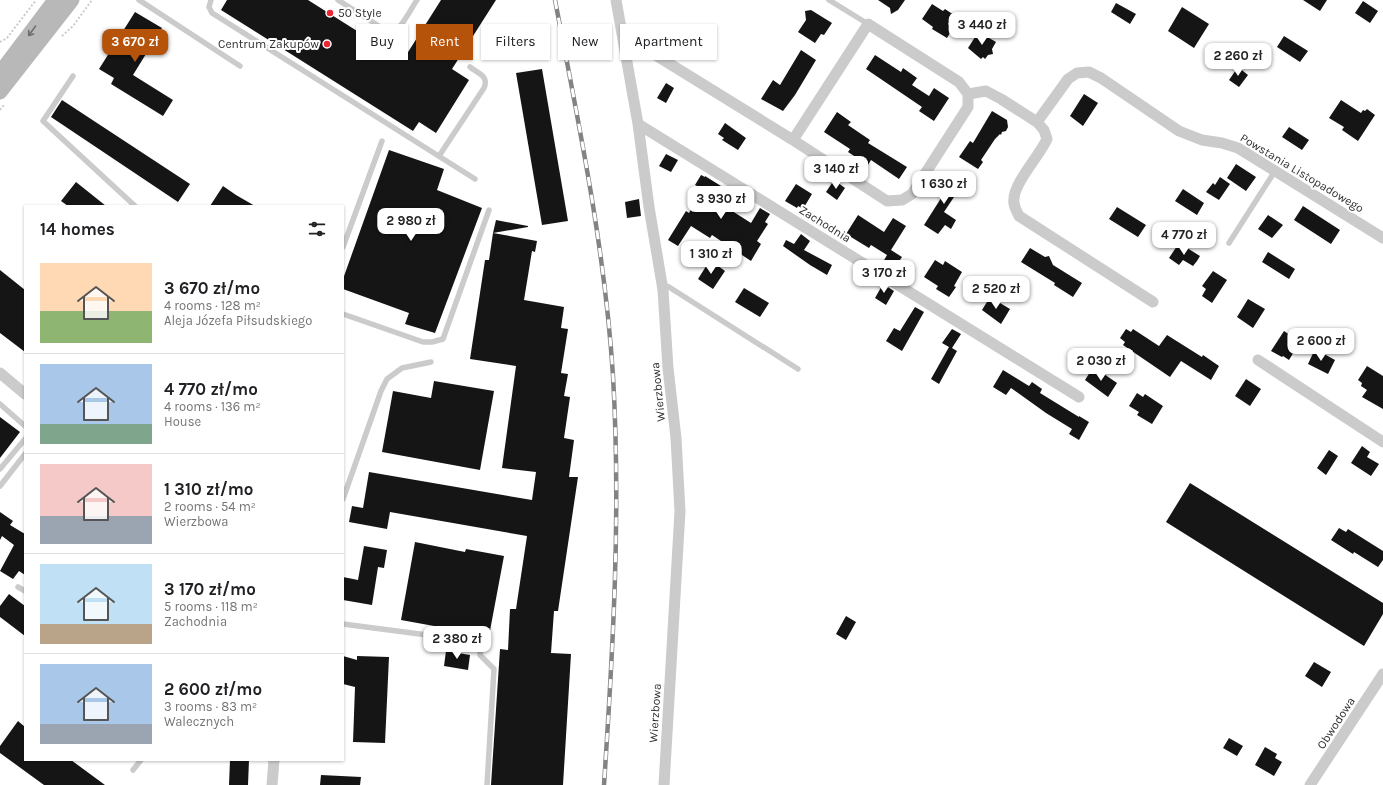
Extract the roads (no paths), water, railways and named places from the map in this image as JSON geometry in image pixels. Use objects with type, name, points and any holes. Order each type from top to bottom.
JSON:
[{"type":"main road","points":[[0,92],[3,72],[55,0]]},
{"type":"main road","points":[[3,72],[72,0]]},
{"type":"street","name":"Wierzbowa","points":[[616,0],[621,24]]},
{"type":"street","points":[[663,60],[793,140],[887,201],[902,200],[912,194],[968,106],[968,94],[959,82],[868,24],[793,140]]},
{"type":"street","name":"Wierzbowa","points":[[627,60],[662,285],[668,368],[676,438],[680,511],[664,785]]},
{"type":"street","name":"Powstania Listopadowego","points":[[1037,122],[1068,78],[1077,73],[1090,72],[1179,131],[1202,140],[1222,142],[1238,148],[1383,238]]},
{"type":"street","points":[[968,94],[986,91],[1037,122],[1044,130],[1047,139],[1043,148],[1015,190],[1013,200],[1019,216],[1153,302]]},
{"type":"street","name":"Zachodnia","points":[[638,124],[1080,397]]},
{"type":"street","points":[[1258,360],[1383,442]]},
{"type":"street","points":[[0,373],[24,393]]},
{"type":"street","name":"Obwodowa","points":[[1310,785],[1383,674]]},
{"type":"street","points":[[272,785],[274,761]]},
{"type":"lane","points":[[139,0],[240,66]]},
{"type":"lane","points":[[211,0],[210,7],[212,13],[475,179]]},
{"type":"lane","points":[[338,0],[385,30],[391,32],[399,27],[417,0]]},
{"type":"lane","points":[[829,0],[868,24]]},
{"type":"lane","points":[[439,156],[484,88],[486,82],[484,77],[470,67]]},
{"type":"lane","points":[[73,76],[43,121],[134,205]]},
{"type":"lane","points":[[344,244],[382,141]]},
{"type":"lane","points":[[1229,243],[1275,171]]},
{"type":"lane","points":[[344,314],[423,342],[432,342],[443,339],[489,210]]},
{"type":"lane","points":[[662,285],[669,287],[798,369]]},
{"type":"lane","points":[[344,496],[381,391],[387,379],[402,368],[431,362]]},
{"type":"lane","points":[[0,404],[24,425]]},
{"type":"lane","points":[[0,469],[24,440]]},
{"type":"lane","points":[[1,483],[24,455]]},
{"type":"lane","points":[[18,587],[24,590]]},
{"type":"lane","points":[[344,624],[481,642],[480,655],[494,669],[487,785]]},
{"type":"lane","points":[[133,770],[140,761]]},
{"type":"railway","points":[[555,0],[590,187],[604,281],[613,376],[616,479],[615,581],[604,785]]},
{"type":"place","name":"50 Style","points":[[330,13]]},
{"type":"place","name":"Centrum Zakupów","points":[[327,44]]}]
